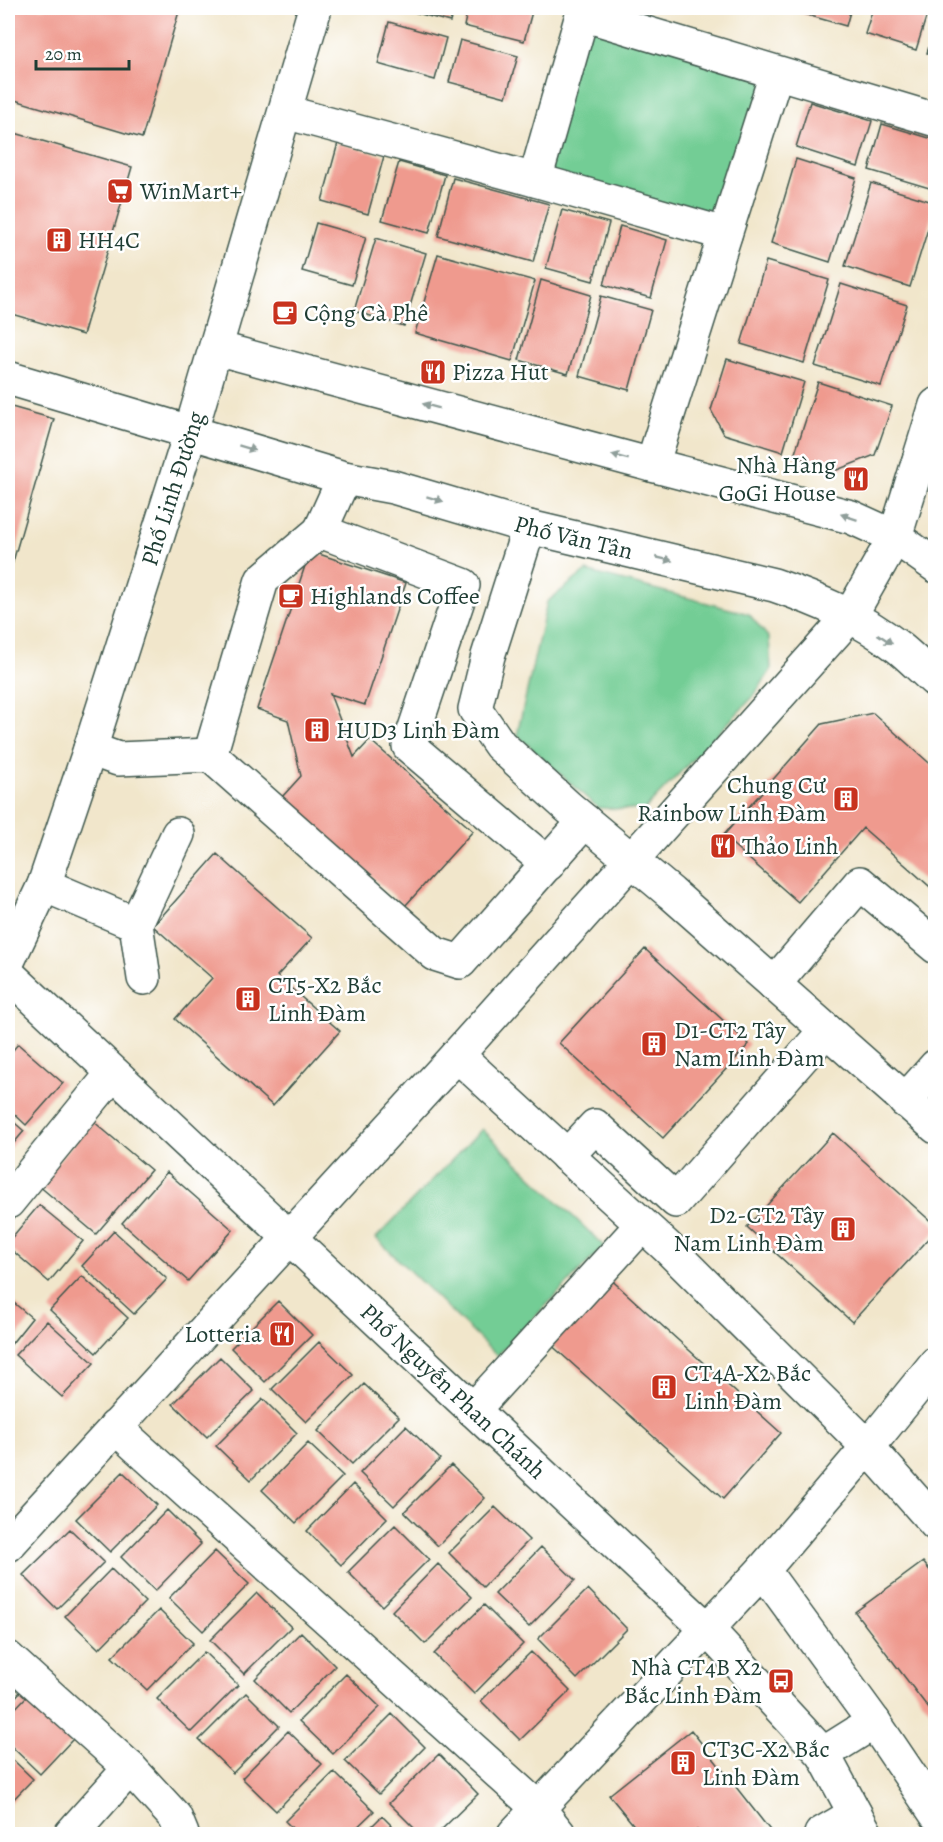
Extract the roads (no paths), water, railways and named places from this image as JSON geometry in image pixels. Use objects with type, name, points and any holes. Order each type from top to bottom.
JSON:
[{"type":"street","name":"Phố Linh Đường","points":[[8,961],[44,885],[90,749],[191,431],[315,8]]},
{"type":"street","points":[[535,180],[583,11],[776,74],[936,120]]},
{"type":"street","points":[[652,465],[776,74]]},
{"type":"street","points":[[285,112],[725,234]]},
{"type":"street","points":[[216,348],[851,517],[895,537],[936,566]]},
{"type":"street","name":"Phố Văn Tân","points":[[8,378],[344,478],[393,487],[528,527],[774,585],[811,597],[849,616],[897,647],[936,681]]},
{"type":"street","points":[[8,1545],[457,1055],[849,616],[895,537],[936,405]]},
{"type":"street","points":[[210,755],[262,580],[320,531],[344,478]]},
{"type":"street","points":[[528,527],[488,656],[475,708],[500,745],[936,1127]]},
{"type":"street","points":[[320,531],[463,585],[409,746],[548,864]]},
{"type":"street","points":[[90,749],[118,759],[210,755],[435,954],[460,962],[585,821]]},
{"type":"street","points":[[144,978],[136,924],[178,834]]},
{"type":"street","points":[[774,984],[860,883],[936,947]]},
{"type":"street","points":[[44,885],[136,924]]},
{"type":"street","name":"Phố Nguyễn Phan Chánh","points":[[8,974],[708,1630],[823,1754],[861,1824]]},
{"type":"street","points":[[567,1156],[595,1126],[676,1201],[826,1030]]},
{"type":"street","points":[[457,1055],[642,1225],[868,1447],[936,1524]]},
{"type":"street","points":[[905,1101],[936,1066]]},
{"type":"street","points":[[8,1202],[113,1073]]},
{"type":"street","points":[[473,1410],[642,1225]]},
{"type":"street","points":[[514,1834],[763,1570],[936,1363]]},
{"type":"street","points":[[115,1427],[539,1809],[559,1834]]},
{"type":"street","points":[[763,1570],[874,1722],[936,1814]]},
{"type":"street","points":[[8,1658],[130,1768],[179,1826],[208,1834]]},
{"type":"street","points":[[823,1754],[874,1722]]},
{"type":"street","points":[[71,1834],[130,1768]]},
{"type":"street","points":[[821,1834],[861,1824]]},
{"type":"place","name":"WinMart+","points":[[120,191]]},
{"type":"place","name":"HH4C","points":[[59,240]]},
{"type":"place","name":"Cộng Cà Phê","points":[[285,313]]},
{"type":"place","name":"Pizza Hut","points":[[433,372]]},
{"type":"place","name":"Nhà Hàng GoGi House","points":[[856,479]]},
{"type":"place","name":"Highlands Coffee","points":[[291,596]]},
{"type":"place","name":"HUD3 Linh Đàm","points":[[317,730]]},
{"type":"place","name":"Chung Cư Rainbow Linh Đàm","points":[[846,799]]},
{"type":"place","name":"Thảo Linh","points":[[723,846]]},
{"type":"place","name":"CT5-X2 Bắc Linh Đàm","points":[[248,999]]},
{"type":"place","name":"D1-CT2 Tây Nam Linh Đàm","points":[[654,1044]]},
{"type":"place","name":"D2-CT2 Tây Nam Linh Đàm","points":[[843,1229]]},
{"type":"place","name":"Lotteria","points":[[282,1334]]},
{"type":"place","name":"CT4A-X2 Bắc Linh Đàm","points":[[664,1387]]},
{"type":"place","name":"Nhà CT4B X2 Bắc Linh Đàm","points":[[781,1681]]},
{"type":"place","name":"CT3C-X2 Bắc Linh Đàm","points":[[683,1763]]}]
